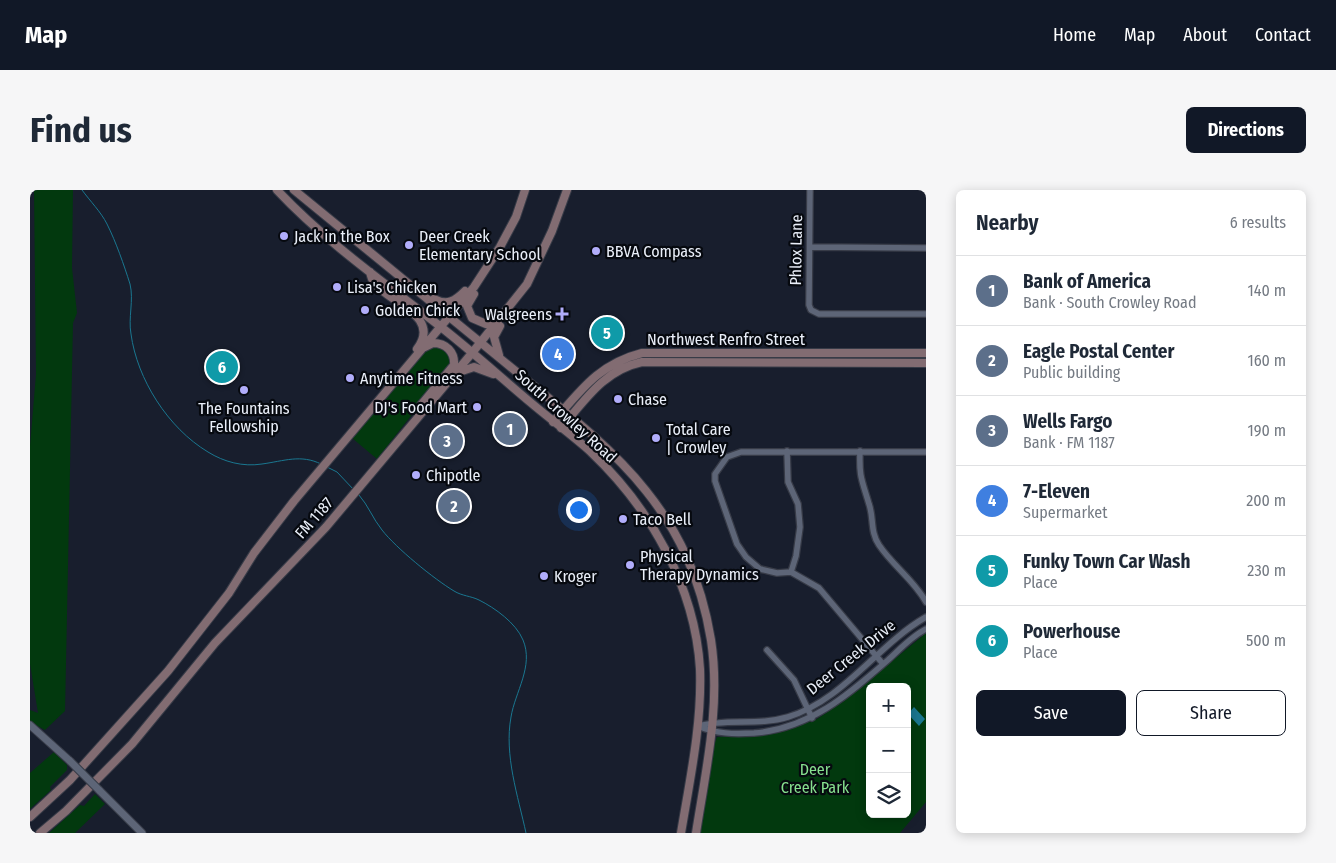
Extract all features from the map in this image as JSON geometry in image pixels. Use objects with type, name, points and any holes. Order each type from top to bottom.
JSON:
[{"type":"main road","name":"South Crowley Road","points":[[277,190],[301,215],[338,246],[441,327],[591,453],[630,494],[653,528],[665,549],[682,589],[696,642],[700,667],[698,726],[681,833]]},
{"type":"main road","name":"South Crowley Road","points":[[294,190],[564,410],[629,469],[654,498],[680,544],[705,611],[714,669],[715,700],[712,732],[696,833]]},
{"type":"main road","name":"FM 1187","points":[[30,817],[70,780],[168,671],[229,593],[254,553],[294,502],[474,287],[500,247],[520,206],[525,190]]},
{"type":"main road","name":"FM 1187","points":[[40,833],[66,811],[132,744],[215,643],[326,527],[504,315],[526,284],[552,231],[567,190]]},
{"type":"main road","points":[[504,315],[491,324],[482,324],[470,316],[467,306],[507,244],[521,214],[520,206]]},
{"type":"main road","points":[[338,246],[347,234]]},
{"type":"main road","points":[[361,422],[362,414],[419,347],[424,334],[423,325],[418,317],[373,282],[370,272]]},
{"type":"main road","points":[[501,359],[495,343],[496,332],[526,290],[526,284]]},
{"type":"main road","points":[[425,296],[439,302],[449,302],[468,288],[474,287]]},
{"type":"main road","points":[[419,415],[421,404],[452,370],[454,361],[449,350],[438,343],[430,344],[421,351]]},
{"type":"main road","name":"Northwest Renfro Street","points":[[553,422],[596,374],[623,357],[642,353],[926,353]]},
{"type":"main road","points":[[623,357],[628,365]]},
{"type":"main road","name":"Northwest Renfro Street","points":[[561,428],[604,379],[628,365],[668,361],[926,363]]},
{"type":"main road","points":[[455,374],[474,367],[497,374]]},
{"type":"main road","points":[[653,528],[667,519]]},
{"type":"street","name":"Phlox Lane","points":[[810,190],[809,305],[812,310],[820,314],[926,314]]},
{"type":"street","points":[[810,247],[926,248]]},
{"type":"street","points":[[787,451],[788,482],[798,504],[800,519],[796,556],[791,572]]},
{"type":"street","points":[[883,664],[819,588],[791,572],[777,574],[768,571],[753,564],[746,557],[737,544],[714,474],[720,464],[733,453],[787,451],[926,452]]},
{"type":"street","points":[[860,451],[859,476],[870,505],[873,534],[879,545],[920,592],[926,602]]},
{"type":"street","name":"Deer Creek Drive","points":[[698,726],[713,722],[765,722],[788,717],[808,709],[826,699],[901,634],[926,617]]},
{"type":"street","name":"Deer Creek Drive","points":[[698,726],[712,732],[739,734],[767,732],[792,726],[812,718],[832,707],[926,628]]},
{"type":"street","points":[[767,650],[794,680],[812,718]]},
{"type":"street","points":[[30,725],[142,833]]},
{"type":"green space","points":[[34,190],[73,190],[72,268],[77,313],[73,323],[65,711],[45,730],[30,722],[30,710],[38,713],[30,664],[30,446],[36,374]]},
{"type":"green space","points":[[432,346],[440,347],[448,353],[451,365],[377,459],[352,438],[418,359]]},
{"type":"green space","name":"Deer Creek Park","points":[[926,633],[926,802],[900,833],[699,833],[717,737],[777,733],[817,719],[844,701]]},
{"type":"green space","points":[[54,752],[67,765],[67,770],[50,787],[51,790],[30,809],[30,773]]},
{"type":"green space","points":[[95,794],[105,804],[75,833],[49,833],[80,805],[84,806]]},
{"type":"water","points":[[914,707],[925,719],[919,726],[911,717],[911,710]]},
{"type":"waterway","points":[[82,190],[105,220],[120,254],[130,284],[130,328],[134,351],[140,368],[147,385],[157,401],[180,430],[193,442],[214,456],[227,461],[255,465],[306,459],[321,464]]},
{"type":"waterway","points":[[327,467],[337,472],[354,490]]},
{"type":"waterway","points":[[359,495],[382,530],[406,554],[454,591],[492,607],[510,622],[523,640],[526,650],[525,669],[511,717],[509,746],[513,775],[526,833]]},
{"type":"place","name":"Jack in the Box","points":[[284,236]]},
{"type":"place","name":"Deer Creek Elementary School","points":[[409,245]]},
{"type":"place","name":"BBVA Compass","points":[[596,251]]},
{"type":"place","name":"Lisa's Chicken","points":[[337,287]]},
{"type":"place","name":"Golden Chick","points":[[365,310]]},
{"type":"place","name":"Walgreens","points":[[562,314]]},
{"type":"place","name":"Funky Town Car Wash","points":[[607,333]]},
{"type":"place","name":"7-Eleven","points":[[558,354]]},
{"type":"place","name":"Powerhouse","points":[[222,367]]},
{"type":"place","name":"Anytime Fitness","points":[[350,378]]},
{"type":"place","name":"The Fountains Fellowship","points":[[244,390]]},
{"type":"place","name":"Chase","points":[[618,399]]},
{"type":"place","name":"DJ's Food Mart","points":[[477,407]]},
{"type":"place","name":"Bank of America","points":[[510,429]]},
{"type":"place","name":"Total Care | Crowley","points":[[656,438]]},
{"type":"place","name":"Wells Fargo","points":[[447,441]]},
{"type":"place","name":"Chipotle","points":[[416,475]]},
{"type":"place","name":"Eagle Postal Center","points":[[454,506]]},
{"type":"place","name":"Taco Bell","points":[[623,519]]},
{"type":"place","name":"Physical Therapy Dynamics","points":[[630,565]]},
{"type":"place","name":"Kroger","points":[[544,576]]}]
